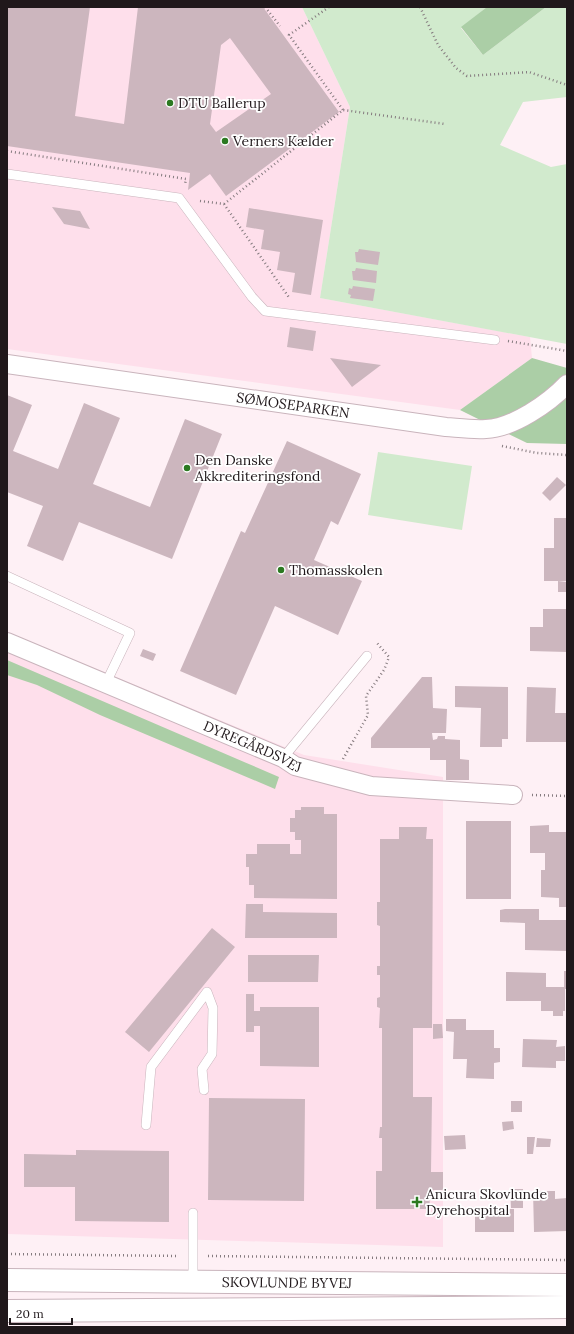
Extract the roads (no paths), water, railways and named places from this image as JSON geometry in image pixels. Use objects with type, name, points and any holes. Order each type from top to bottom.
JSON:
[{"type":"main road","name":"SKOVLUNDE BYVEJ","points":[[7,1280],[567,1284]]},
{"type":"main road","name":"SKOVLUNDE BYVEJ","points":[[7,1311],[567,1307]]},
{"type":"street","name":"SØMOSEPARKEN","points":[[7,364],[446,428],[488,429],[510,423],[538,409],[567,384]]},
{"type":"street","name":"DYREGÅRDSVEJ","points":[[7,642],[283,758],[296,766],[371,786],[513,795]]},
{"type":"lane","points":[[7,174],[181,198],[252,296],[265,311],[495,340]]},
{"type":"lane","points":[[7,576],[130,633],[106,683]]},
{"type":"lane","points":[[283,758],[367,656]]},
{"type":"lane","points":[[146,1125],[151,1067],[207,992],[213,1008],[212,1054],[202,1069],[204,1090]]},
{"type":"lane","points":[[193,1213],[193,1282]]},
{"type":"place","name":"DTU Ballerup","points":[[170,103]]},
{"type":"place","name":"Verners Kælder","points":[[225,141]]},
{"type":"place","name":"Den Danske Akkrediteringsfond","points":[[187,468]]},
{"type":"place","name":"Thomasskolen","points":[[281,570]]},
{"type":"place","name":"Anicura Skovlunde Dyrehospital","points":[[417,1202]]}]
